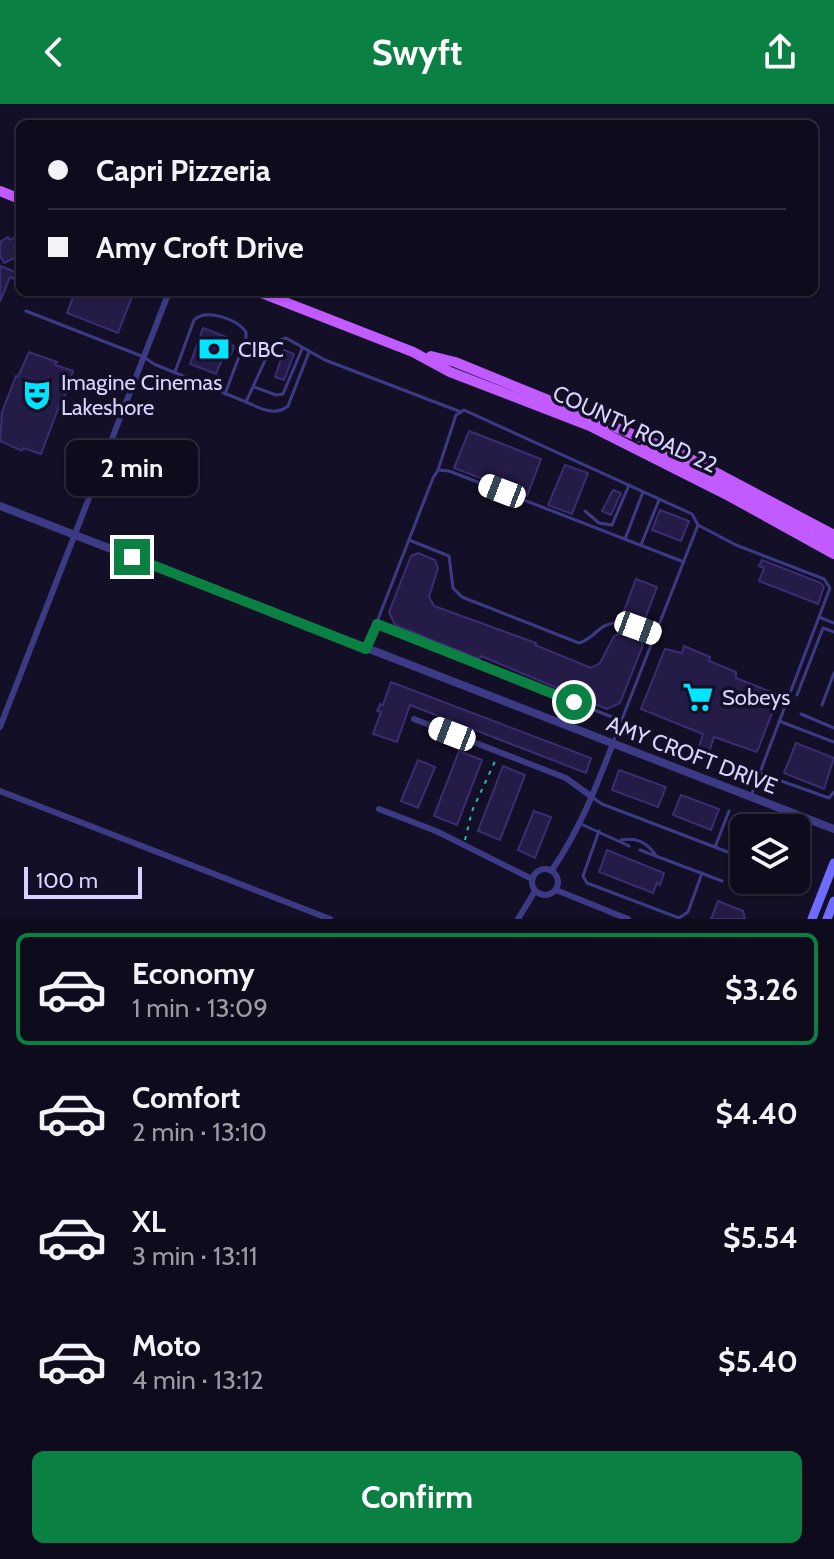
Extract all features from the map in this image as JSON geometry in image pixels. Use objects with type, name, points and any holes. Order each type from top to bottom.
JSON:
[{"type":"main road","name":"COUNTY ROAD 22","points":[[269,296],[413,352],[450,372],[590,426],[741,502],[834,554]]},
{"type":"main road","name":"COUNTY ROAD 22","points":[[413,352],[455,362],[667,448],[727,476],[834,535]]},
{"type":"main road","points":[[590,426],[703,473],[834,543]]},
{"type":"main road","points":[[812,919],[834,863]]},
{"type":"main road","points":[[827,919],[834,901]]},
{"type":"street","points":[[0,727],[167,296]]},
{"type":"street","name":"AMY CROFT DRIVE","points":[[0,506],[834,829]]},
{"type":"street","points":[[414,719],[566,778],[592,797]]},
{"type":"street","points":[[552,870],[592,797],[613,743]]},
{"type":"street","points":[[0,791],[330,919]]},
{"type":"street","points":[[379,809],[532,879],[535,891],[518,919]]},
{"type":"street","points":[[532,879],[540,869],[552,870]]},
{"type":"street","points":[[535,891],[548,895],[556,890],[559,882],[552,870]]},
{"type":"street","points":[[556,890],[628,919]]},
{"type":"lane","points":[[26,311],[144,357],[174,373],[271,412],[282,411],[288,406],[309,352]]},
{"type":"lane","points":[[174,373],[198,316],[208,314],[239,324],[246,332],[246,338],[225,394]]},
{"type":"lane","points":[[246,402],[273,343],[286,338],[309,352],[461,412]]},
{"type":"lane","points":[[254,387],[276,395],[283,394],[302,349]]},
{"type":"lane","points":[[366,649],[438,470],[456,415],[464,410],[692,514],[698,525],[736,545],[824,579],[830,588],[751,796]]},
{"type":"lane","points":[[438,470],[449,471],[684,562]]},
{"type":"lane","points":[[66,482],[91,491]]},
{"type":"lane","points":[[585,511],[599,523],[612,525],[629,485]]},
{"type":"lane","points":[[625,539],[643,492]]},
{"type":"lane","points":[[641,545],[659,499]]},
{"type":"lane","points":[[613,743],[698,525]]},
{"type":"lane","points":[[409,540],[449,556],[453,588],[462,597],[579,643],[590,639],[608,623],[621,621],[655,634]]},
{"type":"lane","points":[[819,617],[834,623]]},
{"type":"lane","points":[[377,624],[622,721]]},
{"type":"lane","points":[[797,695],[823,628],[834,632]]},
{"type":"lane","points":[[822,705],[834,673]]},
{"type":"lane","points":[[801,714],[834,728]]},
{"type":"lane","points":[[779,721],[834,742]]},
{"type":"lane","points":[[759,773],[829,798],[834,792]]},
{"type":"lane","points":[[592,797],[602,804],[730,853]]},
{"type":"lane","points":[[715,847],[729,811]]},
{"type":"lane","points":[[579,823],[629,846]]},
{"type":"lane","points":[[599,831],[583,876],[587,883],[679,918],[688,912],[702,873]]},
{"type":"lane","points":[[621,840],[637,840],[646,844],[657,856]]},
{"type":"lane","points":[[640,850],[722,881]]},
{"type":"path","points":[[463,845],[472,811],[500,752]]},
{"type":"building","points":[[15,237],[16,257],[4,263],[0,256],[0,242]]},
{"type":"building","points":[[0,266],[16,272],[14,279],[10,277],[0,302]]},
{"type":"building","points":[[73,296],[132,296],[118,333],[67,313]]},
{"type":"building","name":"CIBC","points":[[203,328],[229,338],[227,343],[234,346],[231,355],[225,353],[216,374],[190,364]]},
{"type":"building","points":[[284,350],[294,354],[284,380],[275,377]]},
{"type":"building","name":"Imagine Cinemas Lakeshore","points":[[29,352],[73,371],[41,454],[23,448],[22,451],[0,441],[2,412]]},
{"type":"building","points":[[469,431],[541,459],[527,496],[454,468]]},
{"type":"building","points":[[565,465],[588,473],[572,514],[548,505]]},
{"type":"building","points":[[613,490],[621,493],[611,515],[602,511]]},
{"type":"building","points":[[660,510],[689,521],[681,541],[652,530]]},
{"type":"building","points":[[418,553],[435,560],[438,568],[429,597],[434,606],[536,643],[591,668],[600,663],[614,636],[623,632],[639,639],[643,645],[620,703],[607,709],[481,656],[479,659],[395,625],[389,612],[411,556]]},
{"type":"building","points":[[762,560],[821,583],[824,587],[818,604],[759,581],[764,568],[759,566]]},
{"type":"building","points":[[636,579],[657,587],[643,624],[622,616]]},
{"type":"building","name":"Sobeys","points":[[684,646],[736,672],[736,678],[779,695],[757,752],[714,737],[709,752],[699,747],[703,734],[641,709],[665,649],[682,653]]},
{"type":"building","points":[[391,682],[591,758],[586,773],[410,705],[397,742],[373,734],[381,712],[377,711],[380,704],[383,705]]},
{"type":"building","points":[[796,743],[834,758],[824,789],[784,773]]},
{"type":"building","points":[[459,751],[482,760],[457,825],[434,816]]},
{"type":"building","points":[[418,760],[435,767],[418,808],[401,801]]},
{"type":"building","points":[[503,766],[525,775],[500,840],[478,831]]},
{"type":"building","points":[[619,770],[666,787],[658,807],[612,790]]},
{"type":"building","points":[[681,795],[719,809],[711,830],[673,815]]},
{"type":"building","points":[[534,811],[551,817],[535,858],[518,850]]},
{"type":"building","points":[[607,850],[664,873],[660,885],[657,883],[653,893],[599,872]]},
{"type":"building","points":[[718,901],[743,911],[745,919],[711,919]]},
{"type":"place","name":"CIBC","points":[[214,349]]},
{"type":"place","name":"Imagine Cinemas Lakeshore","points":[[37,395]]},
{"type":"place","name":"Sobeys","points":[[698,697]]},
{"type":"route","points":[[132,557],[366,649],[377,624],[574,702]]}]
